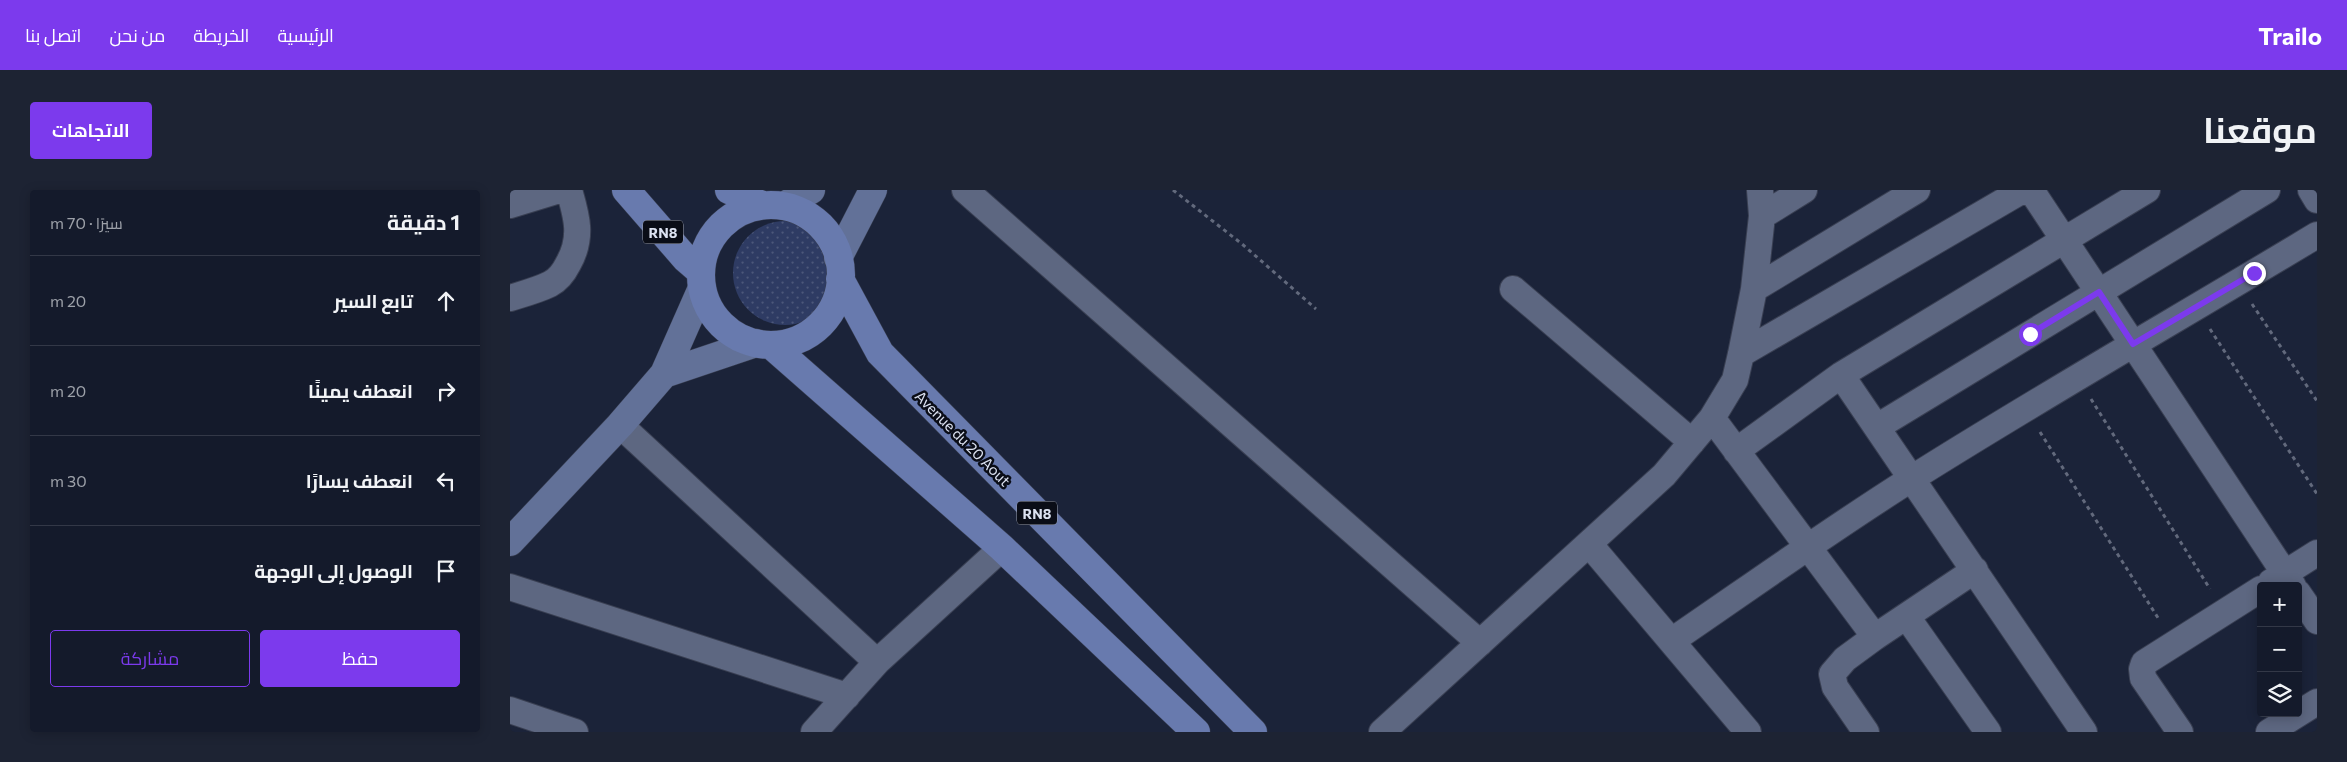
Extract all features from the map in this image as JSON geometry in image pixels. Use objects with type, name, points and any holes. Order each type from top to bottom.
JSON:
[{"type":"main road","name":"RN8","points":[[626,190],[701,280],[707,304],[715,318],[741,338],[764,344],[1002,548],[1196,732]]},
{"type":"main road","name":"RN8","points":[[728,190],[773,205],[803,212],[819,224],[831,239],[839,268]]},
{"type":"main road","points":[[701,280],[707,245],[724,222],[748,208],[773,205]]},
{"type":"main road","points":[[764,344],[788,342],[805,336],[819,326],[830,312],[838,296],[839,268]]},
{"type":"main road","name":"Avenue du 20 Aout","points":[[839,268],[880,353],[1253,732]]},
{"type":"street","points":[[510,205],[559,190]]},
{"type":"street","points":[[510,298],[552,283],[564,272],[577,245],[578,222],[569,190]]},
{"type":"street","points":[[773,205],[812,190]]},
{"type":"street","points":[[839,268],[873,190]]},
{"type":"street","points":[[965,190],[1480,642]]},
{"type":"street","points":[[1382,732],[1664,476],[1712,418],[1735,380],[1741,354],[1754,289],[1762,216],[1760,190]]},
{"type":"street","points":[[1762,216],[1804,190]]},
{"type":"street","points":[[1754,289],[1917,190]]},
{"type":"street","points":[[1741,354],[2023,190]]},
{"type":"street","points":[[2031,190],[2133,344],[2284,582]]},
{"type":"street","points":[[1736,451],[1841,375],[2147,190]]},
{"type":"street","points":[[1876,427],[2268,190]]},
{"type":"street","points":[[2311,190],[2317,200]]},
{"type":"street","points":[[1673,640],[1911,479],[2025,408],[2317,235]]},
{"type":"street","points":[[510,542],[620,425],[664,374],[701,280]]},
{"type":"street","points":[[1513,289],[1692,442]]},
{"type":"street","points":[[664,374],[764,344]]},
{"type":"street","points":[[1841,375],[2084,732]]},
{"type":"street","points":[[1712,418],[1875,637]]},
{"type":"street","points":[[620,425],[878,662]]},
{"type":"street","points":[[1590,545],[1673,640],[1748,732]]},
{"type":"street","points":[[814,732],[878,662],[1002,548]]},
{"type":"street","points":[[2287,582],[2317,553]]},
{"type":"street","points":[[1866,732],[1835,687],[1832,674],[1845,659],[1875,637],[1975,570]]},
{"type":"street","points":[[510,587],[847,696]]},
{"type":"street","points":[[2180,732],[2143,678],[2142,670],[2144,663],[2257,592]]},
{"type":"street","points":[[2302,604],[2317,622]]},
{"type":"street","points":[[1907,617],[1988,732]]},
{"type":"street","points":[[2269,732],[2317,702]]},
{"type":"street","points":[[510,710],[575,732]]},
{"type":"path","points":[[1173,190],[1242,244],[1316,308]]},
{"type":"path","points":[[2238,283],[2317,401]]},
{"type":"path","points":[[2196,308],[2317,494]]},
{"type":"path","points":[[2077,377],[2224,613]]},
{"type":"path","points":[[2025,408],[2174,643]]},
{"type":"shaded area","points":[[785,221],[805,225],[822,236],[833,253],[837,273],[833,293],[822,310],[805,321],[785,325],[765,321],[748,310],[737,293],[733,273],[737,253],[748,236],[765,225]]},
{"type":"route","points":[[2030,334],[2099,292],[2133,344],[2254,273]]}]
